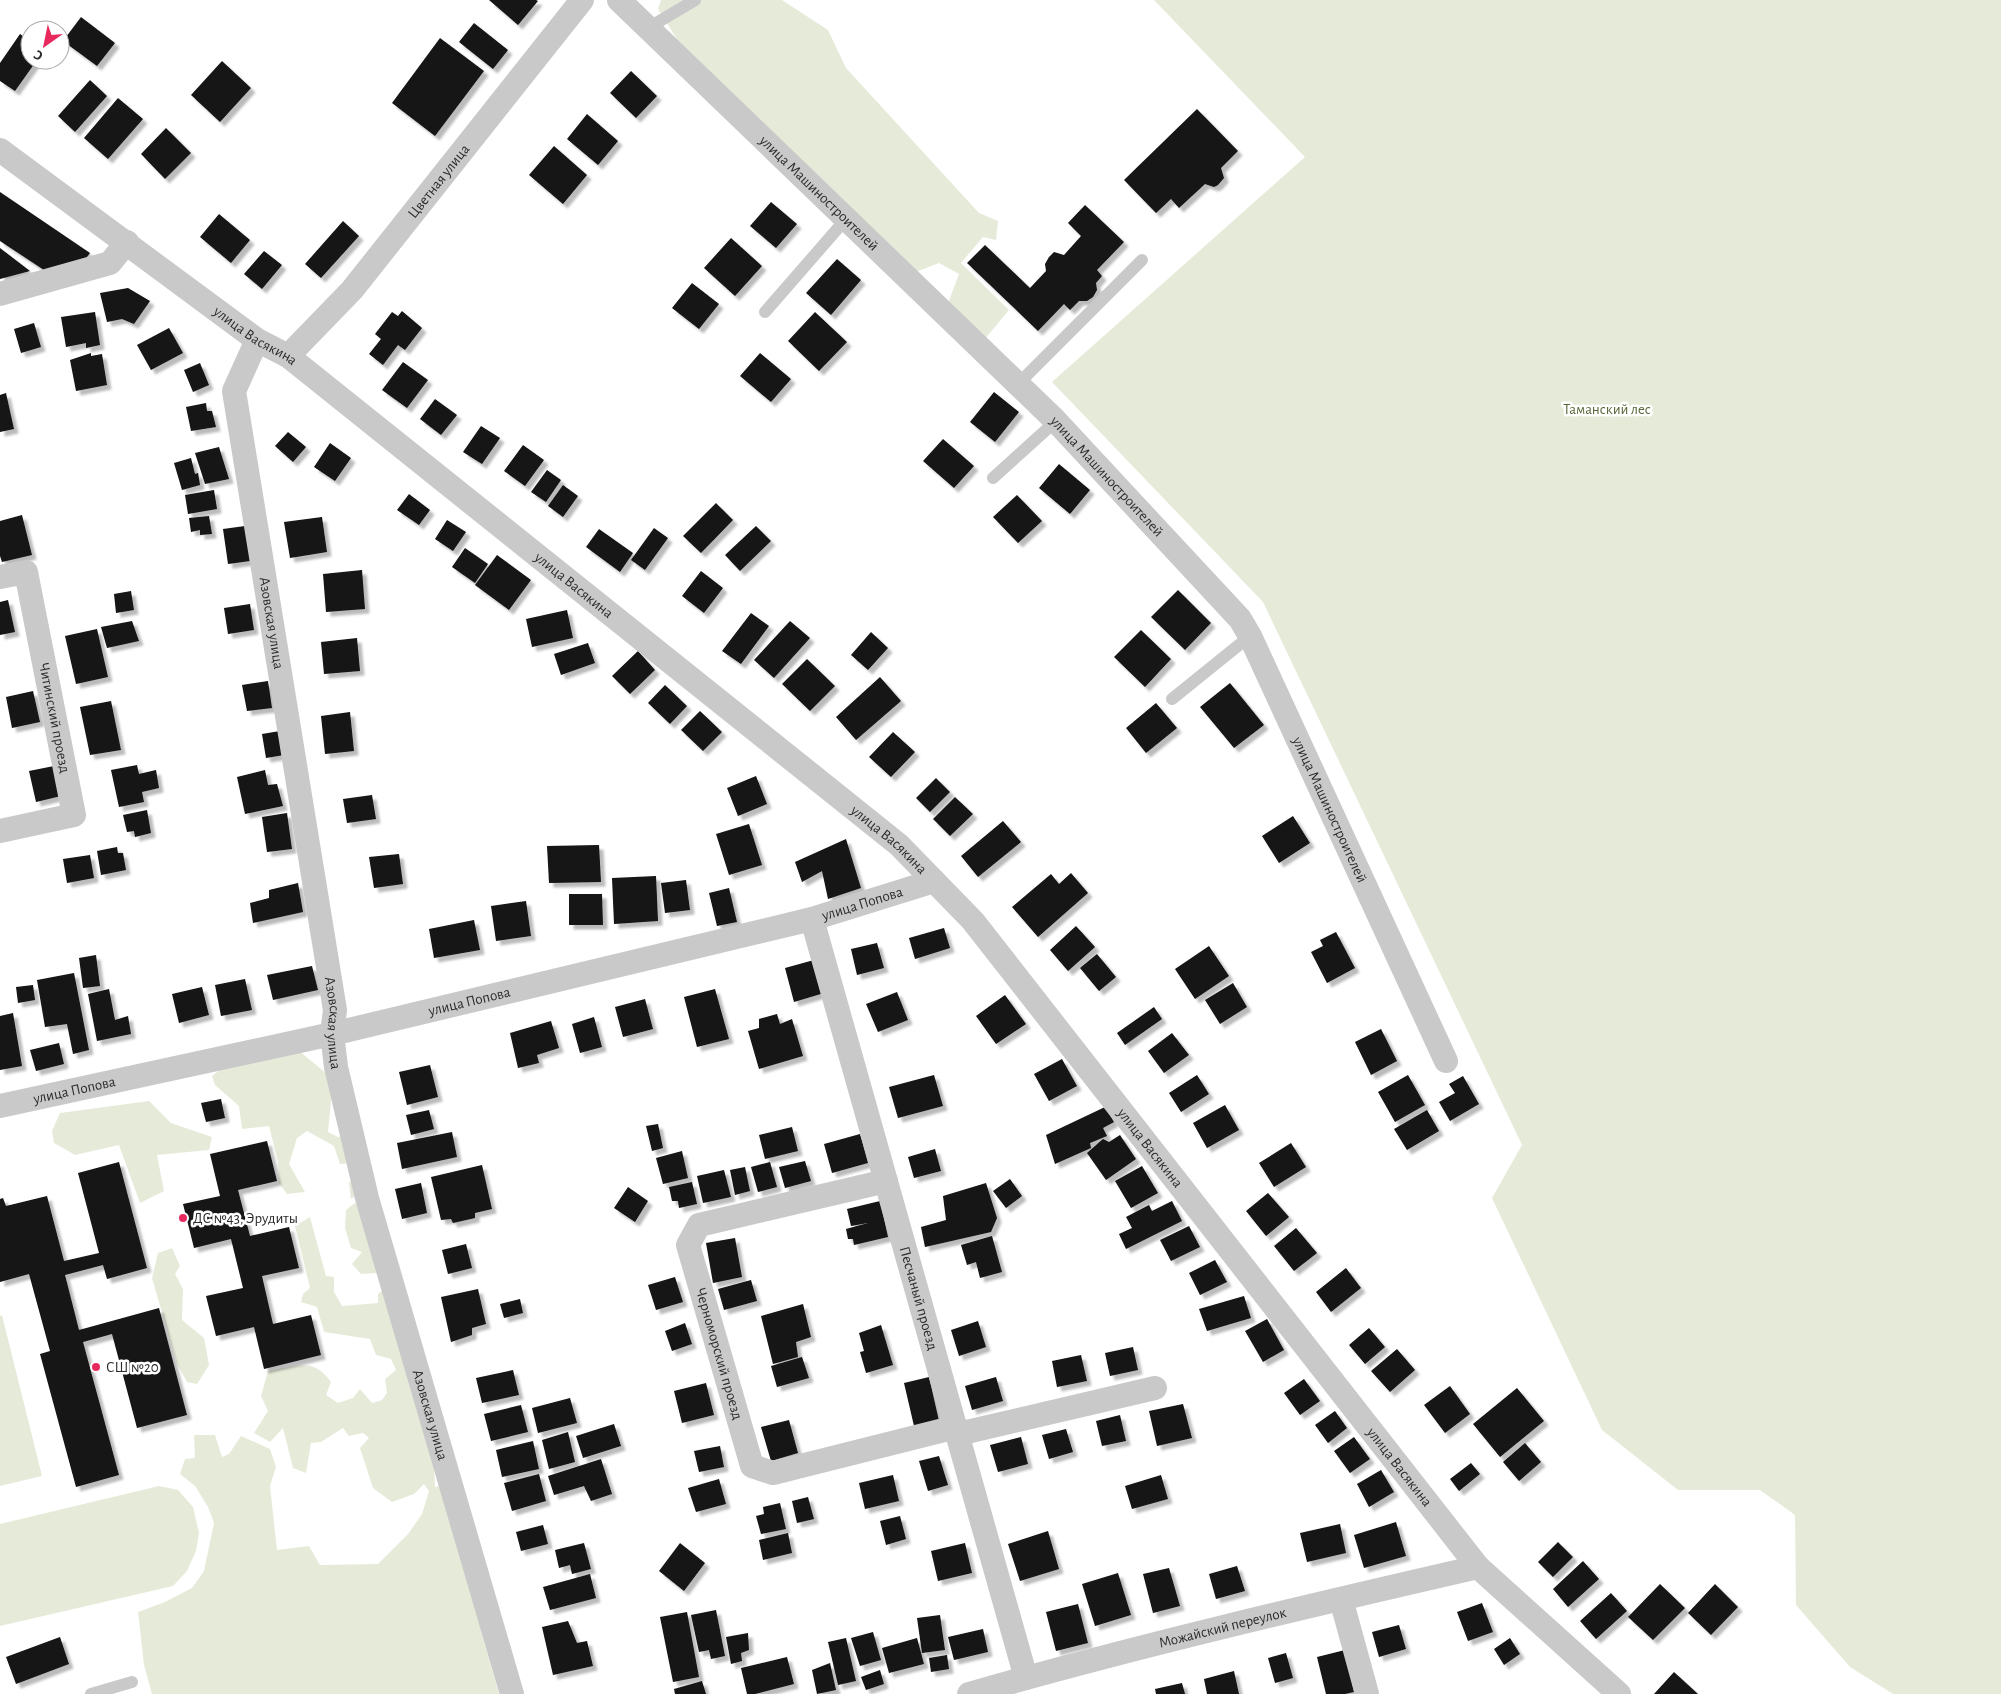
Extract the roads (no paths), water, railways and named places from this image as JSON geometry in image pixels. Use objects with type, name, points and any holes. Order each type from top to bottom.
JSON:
[{"type":"street","name":"Цветная улица","points":[[288,356],[352,290],[582,0]]},
{"type":"street","name":"улица Машиностроителей","points":[[620,0],[1056,421],[1240,619],[1250,636],[1446,1061]]},
{"type":"street","name":"улица Васякина","points":[[0,150],[127,242],[257,340],[288,356],[899,845],[973,921],[1478,1567],[1619,1694]]},
{"type":"street","points":[[0,294],[110,263],[127,242]]},
{"type":"street","name":"Азовская улица","points":[[257,340],[234,391],[335,1010],[332,1034],[336,1067],[367,1198],[512,1694]]},
{"type":"street","name":"Читинский проезд","points":[[0,577],[26,572],[74,815],[0,831]]},
{"type":"street","name":"улица Попова","points":[[0,1106],[332,1034],[812,919],[934,881]]},
{"type":"street","name":"Песчаный проезд","points":[[812,919],[1026,1678]]},
{"type":"street","name":"Черноморский проезд","points":[[886,1181],[699,1225],[688,1246],[752,1466],[773,1473],[957,1430],[1155,1388]]},
{"type":"street","name":"Можайский переулок","points":[[968,1694],[1340,1599],[1478,1567]]},
{"type":"street","points":[[1340,1599],[1367,1694]]},
{"type":"lane","points":[[648,28],[695,0]]},
{"type":"lane","points":[[765,312],[846,219]]},
{"type":"lane","points":[[1018,384],[1142,260]]},
{"type":"lane","points":[[993,478],[1056,421]]},
{"type":"lane","points":[[1172,699],[1250,636]]},
{"type":"lane","points":[[91,1694],[132,1682]]},
{"type":"place","name":"ДС №43, Эрудиты","points":[[183,1218]]},
{"type":"place","name":"СШ №20","points":[[96,1367]]},
{"type":"park label","name":"Таманский лес","points":[[1607,409]]}]
